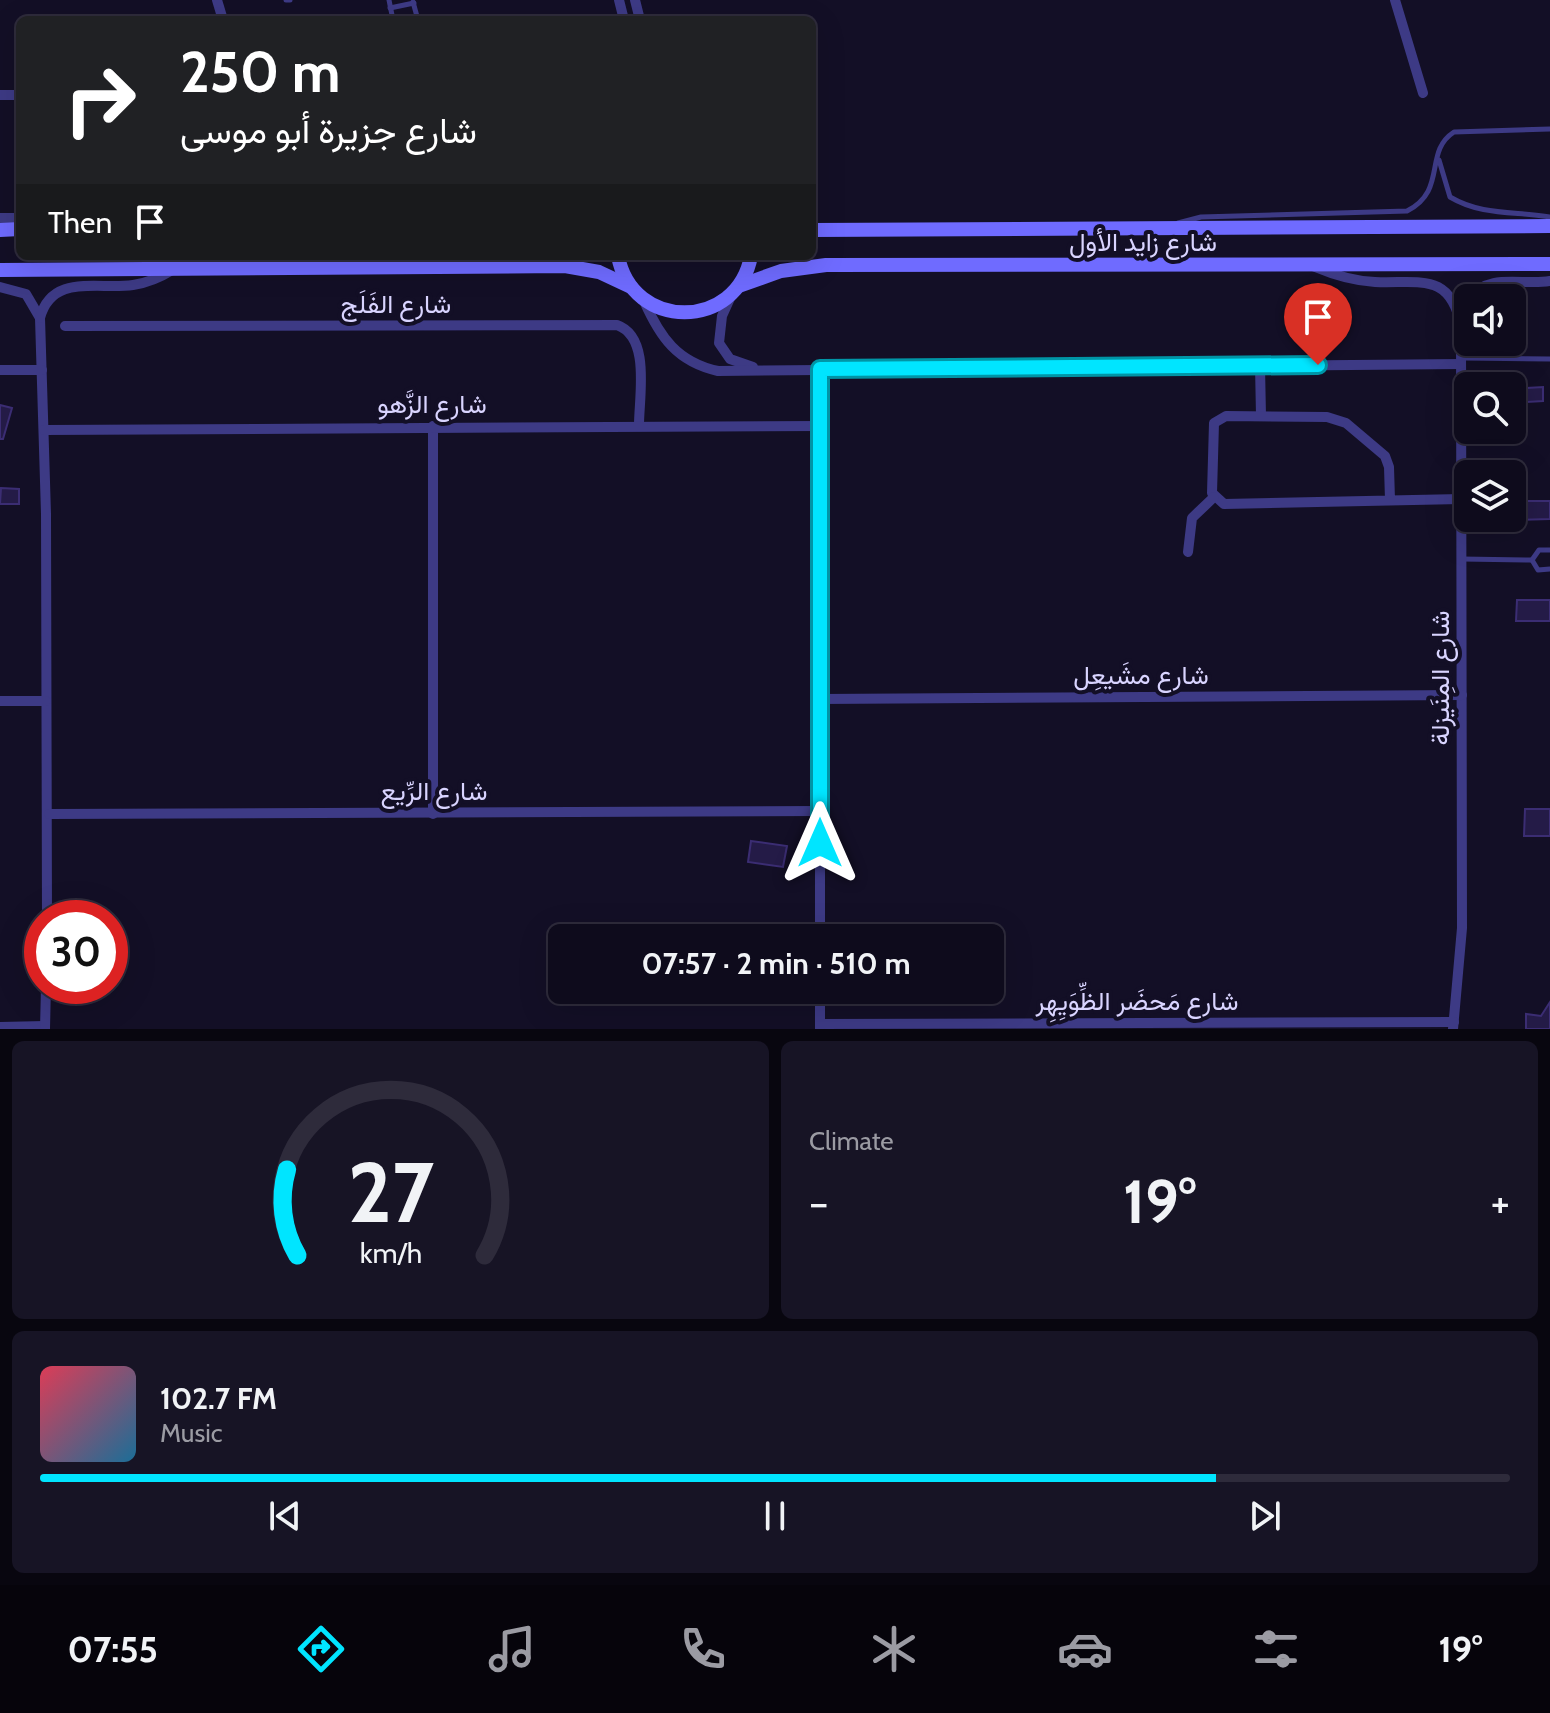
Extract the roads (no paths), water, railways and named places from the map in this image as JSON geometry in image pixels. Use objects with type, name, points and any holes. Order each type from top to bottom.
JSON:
[{"type":"main road","name":"شارع زايد الأول","points":[[816,230],[1550,226]]},
{"type":"main road","points":[[620,260],[631,287],[644,301]]},
{"type":"main road","points":[[735,290],[749,260]]},
{"type":"main road","name":"شارع زايد الأول","points":[[644,301],[663,311],[684,314],[715,307],[735,290],[781,271],[826,265],[1550,264]]},
{"type":"main road","points":[[0,270],[565,266],[599,272],[631,287]]},
{"type":"street","points":[[1395,0],[1423,93]]},
{"type":"street","name":"شارع المِنَيزلة","points":[[1310,265],[1360,280],[1438,286],[1454,302]]},
{"type":"street","points":[[47,900],[49,814],[40,318],[48,300],[65,288],[140,284],[176,268]]},
{"type":"street","name":"شارع المِنَيزلة","points":[[1490,284],[1550,281]]},
{"type":"street","points":[[0,287],[26,294],[40,318]]},
{"type":"street","points":[[735,290],[722,316],[719,343],[730,359],[758,368]]},
{"type":"street","points":[[644,301],[662,338],[688,361],[718,371],[758,368],[1260,366],[1461,361]]},
{"type":"street","name":"شارع الفَلَج","points":[[65,326],[617,325],[630,332],[638,346],[639,425]]},
{"type":"street","name":"شارع المِنَيزلة","points":[[1461,356],[1461,460]]},
{"type":"street","points":[[1260,366],[1261,416]]},
{"type":"street","points":[[820,369],[820,924]]},
{"type":"street","points":[[0,370],[42,370]]},
{"type":"street","points":[[1188,552],[1192,518],[1214,497],[1214,423],[1226,416],[1327,417],[1355,428],[1387,460],[1390,500]]},
{"type":"street","points":[[433,426],[433,814]]},
{"type":"street","name":"شارع الزَّهو","points":[[44,430],[820,426]]},
{"type":"street","points":[[1214,497],[1224,504],[1454,499]]},
{"type":"street","name":"شارع المِنَيزلة","points":[[1453,1025],[1462,928],[1461,532]]},
{"type":"street","name":"شارع مشَيعِل","points":[[820,699],[1462,695]]},
{"type":"street","points":[[0,701],[46,701]]},
{"type":"street","name":"شارع الرِّيع","points":[[49,814],[820,811]]},
{"type":"street","points":[[0,1027],[45,1028],[46,1004]]},
{"type":"street","points":[[820,1004],[820,1026]]},
{"type":"street","name":"شارع مَحضَر الظِّوَيِهِر","points":[[820,1026],[1453,1025]]},
{"type":"lane","points":[[389,0],[392,16]]},
{"type":"lane","points":[[390,8],[413,1]]},
{"type":"lane","points":[[1171,228],[1201,217],[1407,211],[1424,201],[1430,192],[1445,139],[1460,130],[1550,129]]},
{"type":"lane","points":[[1438,155],[1450,197],[1462,204],[1489,212],[1550,217]]},
{"type":"lane","points":[[1461,361],[1550,359]]},
{"type":"lane","points":[[1532,560],[1539,550],[1550,550]]},
{"type":"lane","points":[[1461,559],[1532,560]]},
{"type":"lane","points":[[1532,560],[1538,570],[1550,569]]}]
